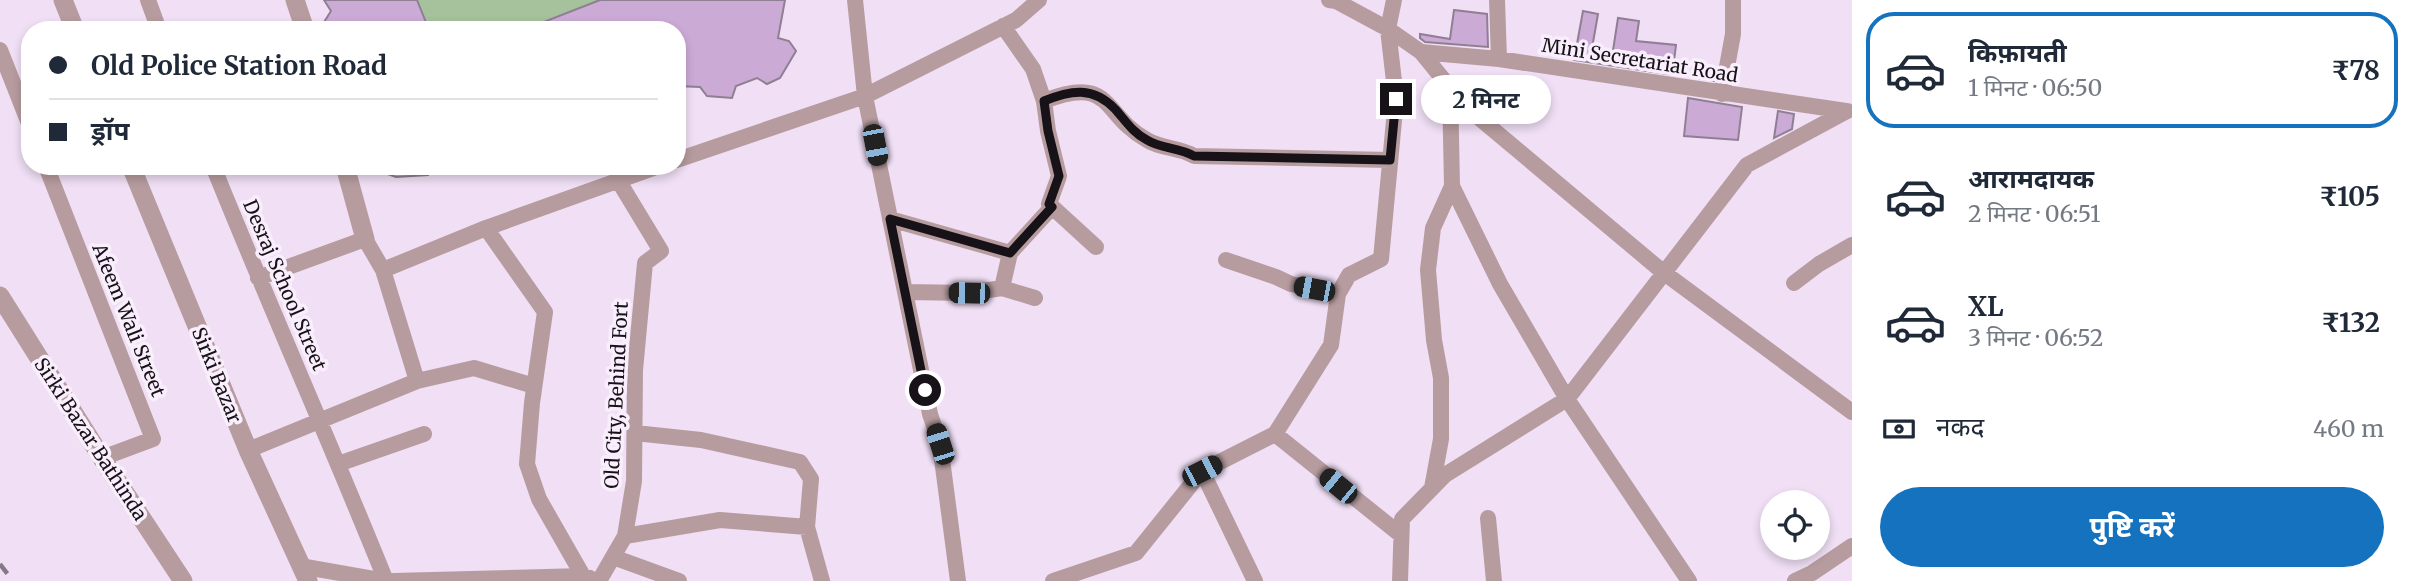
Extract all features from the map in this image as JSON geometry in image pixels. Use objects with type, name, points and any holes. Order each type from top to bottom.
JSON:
[{"type":"street","points":[[63,0],[71,21]]},
{"type":"street","points":[[148,0],[156,21]]},
{"type":"street","points":[[295,0],[302,21]]},
{"type":"street","points":[[855,0],[865,96],[930,414],[940,444],[958,581]]},
{"type":"street","points":[[686,157],[865,96],[1016,20],[1039,0]]},
{"type":"street","points":[[1329,0],[1336,1],[1388,29],[1421,52],[1465,106],[1663,272],[1852,412]]},
{"type":"street","points":[[1052,581],[1136,553],[1202,471],[1275,434],[1331,345],[1338,294],[1349,275],[1381,259],[1396,99],[1388,29],[1394,0]]},
{"type":"street","points":[[1497,0],[1499,59]]},
{"type":"street","points":[[1722,94],[1733,34],[1733,0]]},
{"type":"street","points":[[1003,26],[1033,69],[1044,101],[1059,176],[1049,204],[1096,247]]},
{"type":"street","points":[[0,50],[21,103]]},
{"type":"street","name":"Mini Secretariat Road","points":[[1421,52],[1499,59],[1849,112]]},
{"type":"street","points":[[1450,88],[1452,187],[1500,284],[1567,399],[1689,581]]},
{"type":"street","points":[[1044,101],[1067,92],[1096,94],[1148,141],[1186,151],[1194,156],[1390,160]]},
{"type":"street","points":[[1400,581],[1402,519],[1445,475],[1567,399],[1747,165],[1849,112]]},
{"type":"street","name":"Afeem Wali Street","points":[[50,175],[153,439],[102,458]]},
{"type":"street","name":"Sirki Bazar","points":[[135,175],[248,450],[304,574]]},
{"type":"street","name":"Desraj School Street","points":[[216,175],[321,420],[385,581]]},
{"type":"street","points":[[347,175],[365,239],[383,270],[417,381]]},
{"type":"street","points":[[383,270],[486,228],[633,175]]},
{"type":"street","name":"Old City, Behind Fort","points":[[593,579],[613,557],[625,536],[635,481],[635,370],[645,263],[661,251],[618,180]]},
{"type":"street","points":[[1432,488],[1441,439],[1441,378],[1434,340],[1428,270],[1433,228],[1452,187]]},
{"type":"street","points":[[1002,288],[1010,253],[1052,207]]},
{"type":"street","points":[[890,219],[1010,253]]},
{"type":"street","points":[[486,228],[545,312],[534,386],[527,464],[539,499],[593,579]]},
{"type":"street","points":[[258,278],[365,239]]},
{"type":"street","points":[[1794,283],[1819,264],[1852,245]]},
{"type":"street","points":[[1226,260],[1291,284],[1338,294]]},
{"type":"street","points":[[905,292],[969,293],[1002,288],[1035,298]]},
{"type":"street","name":"Sirki Bazar Bathinda","points":[[0,296],[183,581]]},
{"type":"street","points":[[248,450],[417,381],[474,368],[534,386]]},
{"type":"street","points":[[635,433],[701,440],[800,462],[811,479],[807,527],[822,581]]},
{"type":"street","points":[[338,464],[425,434]]},
{"type":"street","points":[[1275,434],[1402,535]]},
{"type":"street","points":[[1202,471],[1255,581]]},
{"type":"street","points":[[1488,518],[1494,581]]},
{"type":"street","points":[[625,536],[720,520],[807,527]]},
{"type":"street","points":[[1795,581],[1852,546]]},
{"type":"street","points":[[613,557],[679,581]]},
{"type":"street","points":[[304,574],[385,581]]},
{"type":"street","points":[[393,581],[593,579]]},
{"type":"green space","points":[[417,0],[600,0],[543,21],[425,21]]},
{"type":"building","points":[[324,0],[417,0],[425,21],[325,21],[331,11]]},
{"type":"building","points":[[600,0],[785,0],[778,38],[789,41],[796,51],[780,78],[767,84],[757,78],[736,86],[732,98],[707,96],[700,87],[686,86],[686,21],[546,21]]},
{"type":"building","points":[[1454,10],[1487,14],[1488,47],[1425,42],[1420,38],[1420,34],[1450,39]]},
{"type":"building","points":[[1583,11],[1598,14],[1591,54],[1612,57],[1618,18],[1639,21],[1636,41],[1676,45],[1674,61],[1670,61],[1668,74],[1574,60]]},
{"type":"building","points":[[1693,66],[1716,70],[1714,81],[1691,77]]},
{"type":"building","points":[[1688,98],[1742,107],[1738,140],[1684,136]]},
{"type":"building","points":[[1778,111],[1794,114],[1792,129],[1774,138]]},
{"type":"building","points":[[390,175],[428,175],[396,177]]},
{"type":"railway","points":[[0,564],[13,581]]},
{"type":"route","points":[[925,390],[890,219],[1010,253],[1052,207],[1049,204],[1059,176],[1044,101],[1067,92],[1096,94],[1148,141],[1186,151],[1194,156],[1390,160],[1396,99]]}]
